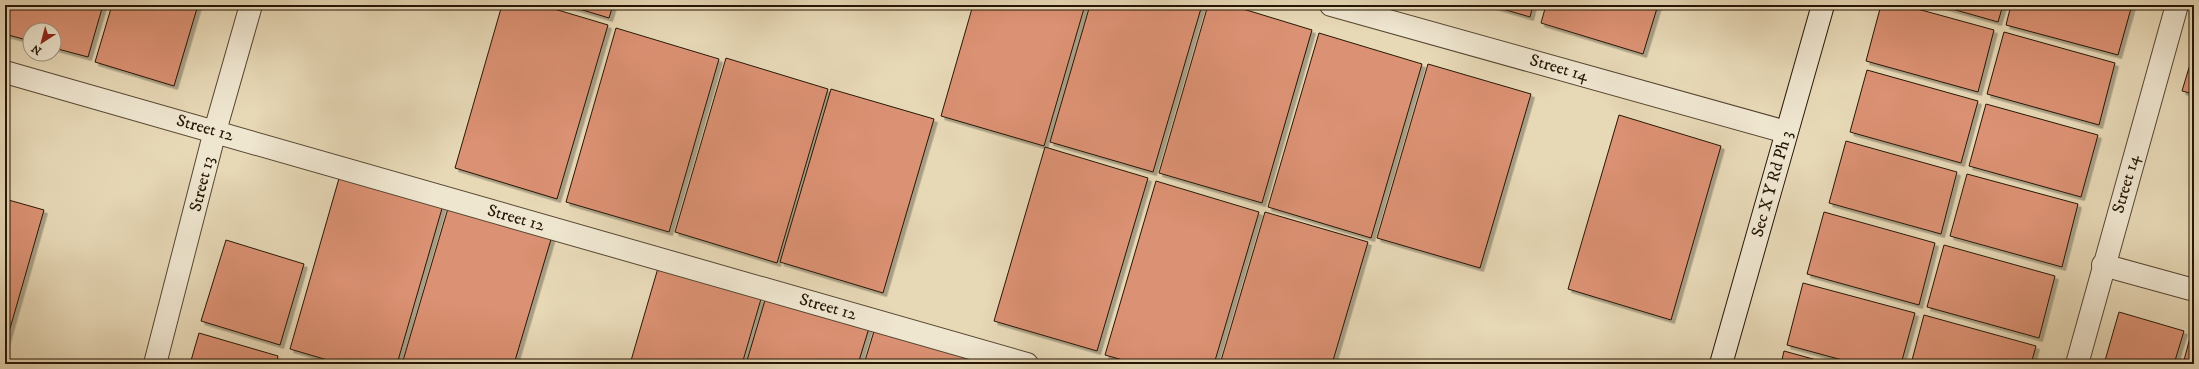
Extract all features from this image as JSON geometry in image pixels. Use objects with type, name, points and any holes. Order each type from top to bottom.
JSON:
[{"type":"street","name":"Street 13","points":[[155,364],[215,131],[251,5]]},
{"type":"street","name":"Street 14","points":[[1331,5],[1786,132]]},
{"type":"street","name":"Sec X Y Rd Ph 3","points":[[1721,364],[1786,132],[1824,5]]},
{"type":"street","name":"Street 14","points":[[2077,364],[2103,265],[2177,5]]},
{"type":"street","name":"Street 12","points":[[5,72],[1027,364]]},
{"type":"street","points":[[2103,265],[2194,290]]},
{"type":"building","points":[[5,5],[103,5],[88,57],[62,50],[62,22],[22,22],[22,39],[5,34]]},
{"type":"building","points":[[112,5],[198,5],[174,86],[95,62]]},
{"type":"building","points":[[502,5],[541,5],[608,25],[557,199],[455,168]]},
{"type":"building","points":[[566,5],[613,5],[609,18]]},
{"type":"building","points":[[973,5],[1085,5],[1044,146],[941,116]]},
{"type":"building","points":[[1090,5],[1202,5],[1153,172],[1050,142]]},
{"type":"building","points":[[1208,5],[1230,5],[1312,30],[1262,203],[1159,173]]},
{"type":"building","points":[[1489,5],[1533,5],[1530,17]]},
{"type":"building","points":[[1546,5],[1658,5],[1643,54],[1541,23]]},
{"type":"building","points":[[1881,5],[1903,5],[1994,30],[1978,92],[1866,61]]},
{"type":"building","points":[[1938,5],[2003,5],[1998,22]]},
{"type":"building","points":[[2011,5],[2132,5],[2118,55],[2006,25]]},
{"type":"building","points":[[616,28],[719,59],[669,232],[566,202]]},
{"type":"building","points":[[2004,32],[2115,63],[2099,125],[1987,94]]},
{"type":"building","points":[[1319,33],[1422,64],[1371,238],[1268,207]]},
{"type":"building","points":[[2194,51],[2194,94],[2182,91]]},
{"type":"building","points":[[726,58],[828,89],[777,263],[675,232]]},
{"type":"building","points":[[1428,64],[1531,94],[1480,268],[1377,238]]},
{"type":"building","points":[[1867,70],[1978,101],[1961,163],[1850,132]]},
{"type":"building","points":[[831,89],[934,119],[883,293],[780,262]]},
{"type":"building","points":[[1986,104],[2098,135],[2081,197],[1969,166]]},
{"type":"building","points":[[1619,115],[1721,146],[1671,320],[1568,289]]},
{"type":"building","points":[[1846,141],[1957,172],[1941,234],[1829,203]]},
{"type":"building","points":[[1045,147],[1148,178],[1097,351],[994,321]]},
{"type":"building","points":[[1967,174],[2078,204],[2062,267],[1950,236]]},
{"type":"building","points":[[340,175],[443,205],[397,364],[341,364],[290,349]]},
{"type":"building","points":[[1156,181],[1259,212],[1214,364],[1137,364],[1105,355]]},
{"type":"building","points":[[5,199],[44,210],[5,346]]},
{"type":"building","points":[[449,205],[552,236],[514,364],[402,364]]},
{"type":"building","points":[[1265,212],[1368,242],[1332,364],[1220,364]]},
{"type":"building","points":[[1824,212],[1935,243],[1919,305],[1807,274]]},
{"type":"building","points":[[226,240],[304,264],[280,345],[201,321]]},
{"type":"building","points":[[1944,245],[2055,276],[2039,338],[1927,307]]},
{"type":"building","points":[[658,268],[761,299],[742,364],[630,364]]},
{"type":"building","points":[[1803,283],[1915,313],[1901,364],[1857,364],[1787,345]]},
{"type":"building","points":[[766,297],[869,328],[858,364],[746,364]]},
{"type":"building","points":[[2119,312],[2184,331],[2174,364],[2104,364]]},
{"type":"building","points":[[1924,315],[2036,346],[2031,364],[1911,364]]},
{"type":"building","points":[[875,328],[977,358],[976,364],[864,364]]},
{"type":"building","points":[[199,333],[278,356],[276,364],[190,364]]},
{"type":"building","points":[[2191,334],[2194,334],[2194,364],[2183,364]]},
{"type":"building","points":[[1784,351],[1831,364],[1781,364]]}]
